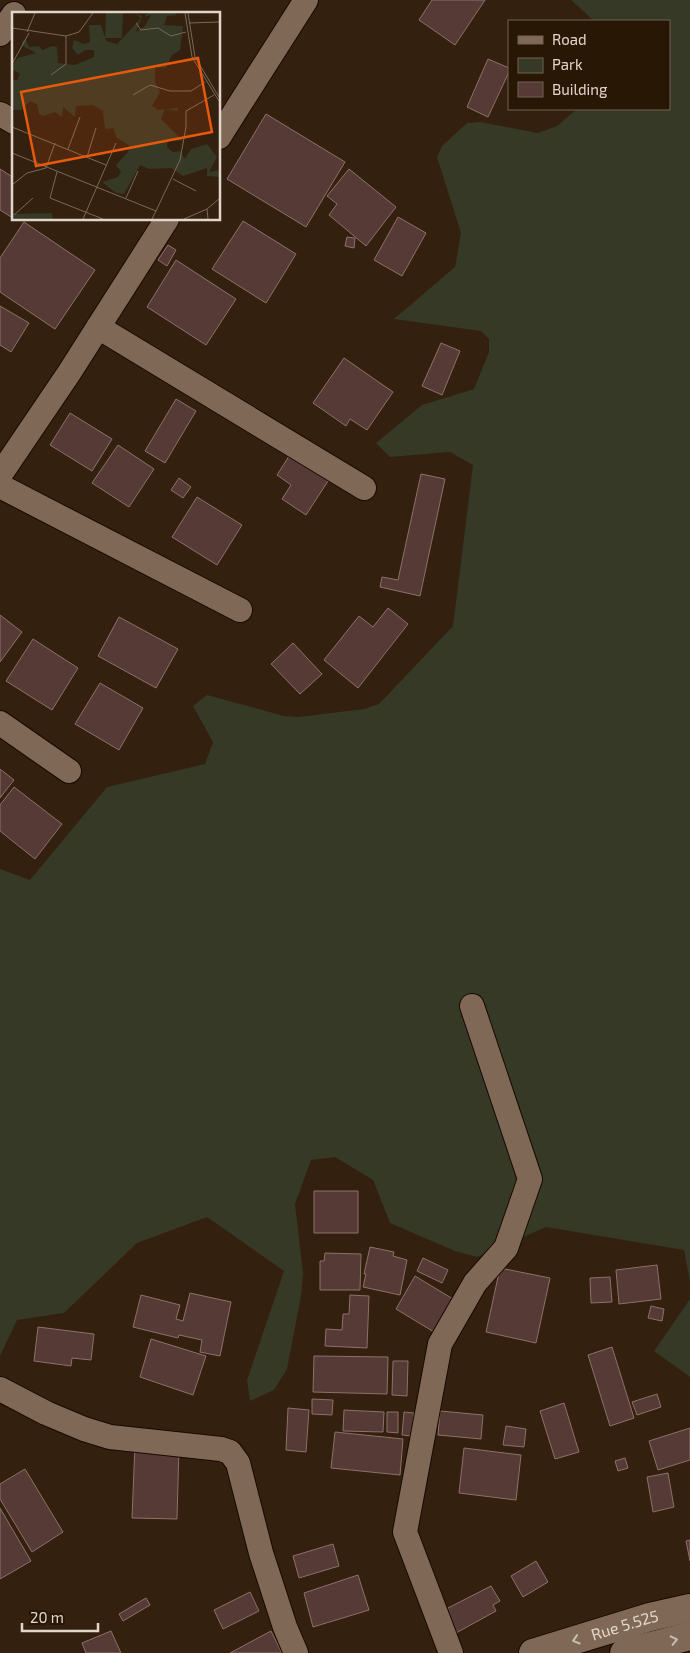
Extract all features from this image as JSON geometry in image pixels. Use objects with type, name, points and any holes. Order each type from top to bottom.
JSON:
[{"type":"street","points":[[220,135],[306,0]]},
{"type":"street","points":[[0,114],[12,121]]},
{"type":"street","points":[[0,475],[166,220]]},
{"type":"street","points":[[98,326],[364,488]]},
{"type":"street","points":[[0,486],[240,610]]},
{"type":"street","points":[[0,723],[70,772]]},
{"type":"street","points":[[450,1653],[405,1532],[440,1344],[475,1283],[506,1248],[530,1179],[472,1006]]},
{"type":"street","points":[[0,1389],[84,1430],[110,1437],[211,1447],[230,1452],[238,1463],[261,1553],[296,1653]]},
{"type":"street","name":"Rue 5.525","points":[[533,1653],[650,1617],[690,1608]]},
{"type":"street","name":"Rue 5.525","points":[[624,1653],[690,1636]]},
{"type":"green space","points":[[571,0],[690,0],[690,1282],[684,1250],[546,1227],[477,1257],[455,1251],[390,1223],[373,1180],[335,1157],[311,1160],[295,1204],[303,1273],[301,1296],[287,1369],[274,1390],[250,1401],[247,1380],[284,1271],[207,1217],[137,1243],[64,1313],[17,1320],[0,1356],[0,869],[30,880],[107,787],[205,764],[213,742],[193,706],[207,695],[284,716],[298,717],[364,709],[379,704],[453,626],[473,465],[450,452],[390,457],[376,443],[422,405],[474,389],[489,352],[489,339],[481,331],[394,319],[455,267],[461,233],[437,157],[442,146],[467,123],[480,122],[538,133],[557,126],[576,110],[670,110],[670,20],[593,20]]},
{"type":"green space","points":[[690,1299],[690,1377],[654,1351]]},
{"type":"building","points":[[432,0],[485,0],[455,45],[419,20]]},
{"type":"building","points":[[488,59],[508,68],[508,74],[488,117],[467,107]]},
{"type":"building","points":[[266,114],[345,162],[306,227],[227,179]]},
{"type":"building","points":[[0,169],[12,177],[12,218],[0,210]]},
{"type":"building","points":[[349,169],[396,207],[366,246],[329,215],[337,204],[327,196]]},
{"type":"building","points":[[398,217],[426,233],[402,276],[374,260]]},
{"type":"building","points":[[243,221],[296,254],[266,303],[212,269]]},
{"type":"building","points":[[24,222],[95,270],[55,329],[0,292],[0,258]]},
{"type":"building","points":[[347,237],[355,238],[354,248],[345,246]]},
{"type":"building","points":[[168,245],[176,250],[167,266],[158,260]]},
{"type":"building","points":[[176,260],[236,299],[206,345],[147,307]]},
{"type":"building","points":[[0,306],[29,323],[11,352],[0,345]]},
{"type":"building","points":[[441,343],[460,351],[442,395],[422,386]]},
{"type":"building","points":[[344,358],[393,392],[367,430],[350,419],[346,426],[313,403]]},
{"type":"building","points":[[176,399],[196,411],[165,463],[145,451]]},
{"type":"building","points":[[70,413],[112,439],[92,471],[50,445]]},
{"type":"building","points":[[118,445],[154,469],[129,507],[92,483]]},
{"type":"building","points":[[291,453],[330,478],[306,515],[282,499],[291,485],[277,475]]},
{"type":"building","points":[[421,474],[445,479],[420,596],[380,587],[382,577],[398,580]]},
{"type":"building","points":[[179,478],[191,487],[183,498],[171,490]]},
{"type":"building","points":[[197,497],[242,525],[217,565],[172,537]]},
{"type":"building","points":[[388,608],[408,624],[358,688],[324,660],[359,616],[373,627]]},
{"type":"building","points":[[0,615],[22,632],[0,662]]},
{"type":"building","points":[[119,617],[178,649],[156,688],[98,656]]},
{"type":"building","points":[[33,639],[78,668],[52,710],[6,681]]},
{"type":"building","points":[[293,643],[322,674],[300,694],[271,664]]},
{"type":"building","points":[[100,683],[143,708],[119,750],[75,724]]},
{"type":"building","points":[[0,769],[14,780],[0,798]]},
{"type":"building","points":[[14,787],[62,824],[35,859],[0,831],[0,805]]},
{"type":"building","points":[[314,1191],[358,1191],[358,1233],[314,1233]]},
{"type":"building","points":[[370,1247],[394,1252],[393,1256],[407,1260],[400,1295],[363,1287]]},
{"type":"building","points":[[325,1253],[361,1254],[360,1290],[320,1290],[320,1261],[324,1261]]},
{"type":"building","points":[[423,1258],[448,1270],[442,1283],[417,1271]]},
{"type":"building","points":[[657,1265],[661,1299],[619,1304],[616,1270]]},
{"type":"building","points":[[500,1268],[550,1278],[536,1343],[486,1332]]},
{"type":"building","points":[[415,1276],[453,1299],[434,1332],[396,1309]]},
{"type":"building","points":[[610,1277],[612,1302],[591,1303],[590,1278]]},
{"type":"building","points":[[190,1293],[231,1302],[220,1356],[200,1352],[202,1340],[179,1335],[178,1338],[133,1327],[141,1295],[180,1305],[176,1319],[183,1321]]},
{"type":"building","points":[[350,1295],[369,1296],[367,1348],[325,1346],[326,1329],[342,1330],[343,1314],[349,1314]]},
{"type":"building","points":[[651,1306],[664,1309],[662,1321],[648,1318]]},
{"type":"building","points":[[38,1327],[94,1334],[91,1360],[72,1358],[71,1366],[34,1361]]},
{"type":"building","points":[[151,1339],[206,1356],[193,1395],[140,1377]]},
{"type":"building","points":[[612,1347],[634,1418],[610,1426],[588,1355]]},
{"type":"building","points":[[314,1356],[388,1357],[387,1394],[313,1392]]},
{"type":"building","points":[[393,1361],[408,1361],[407,1396],[392,1395]]},
{"type":"building","points":[[657,1394],[661,1407],[637,1415],[632,1402]]},
{"type":"building","points":[[312,1399],[333,1400],[332,1415],[312,1414]]},
{"type":"building","points":[[564,1403],[579,1452],[555,1459],[540,1411]]},
{"type":"building","points":[[288,1408],[309,1410],[306,1452],[286,1450]]},
{"type":"building","points":[[344,1410],[384,1412],[383,1432],[343,1431]]},
{"type":"building","points":[[440,1411],[483,1415],[481,1439],[438,1435]]},
{"type":"building","points":[[387,1412],[398,1412],[398,1433],[387,1432]]},
{"type":"building","points":[[404,1412],[414,1413],[412,1436],[402,1435]]},
{"type":"building","points":[[506,1426],[526,1429],[524,1447],[503,1445]]},
{"type":"building","points":[[690,1428],[690,1460],[658,1470],[649,1441]]},
{"type":"building","points":[[335,1432],[403,1439],[400,1475],[331,1468]]},
{"type":"building","points":[[135,1445],[179,1447],[177,1519],[132,1518]]},
{"type":"building","points":[[464,1448],[521,1455],[516,1500],[459,1493]]},
{"type":"building","points":[[625,1458],[628,1468],[618,1471],[615,1461]]},
{"type":"building","points":[[25,1469],[63,1532],[32,1552],[0,1499],[0,1484]]},
{"type":"building","points":[[668,1473],[674,1507],[653,1512],[647,1477]]},
{"type":"building","points":[[0,1508],[31,1561],[0,1579]]},
{"type":"building","points":[[690,1540],[690,1561],[686,1541]]},
{"type":"building","points":[[333,1544],[339,1566],[299,1578],[293,1556]]},
{"type":"building","points":[[536,1561],[548,1582],[523,1597],[511,1576]]},
{"type":"building","points":[[358,1575],[369,1610],[313,1627],[304,1593]]},
{"type":"building","points":[[491,1586],[500,1601],[493,1605],[496,1611],[456,1633],[444,1610]]},
{"type":"building","points":[[250,1592],[259,1611],[223,1629],[214,1610]]},
{"type":"building","points":[[146,1598],[150,1605],[123,1621],[119,1614]]},
{"type":"building","points":[[111,1631],[121,1653],[86,1653],[82,1643]]},
{"type":"building","points":[[271,1631],[282,1653],[230,1653]]}]
